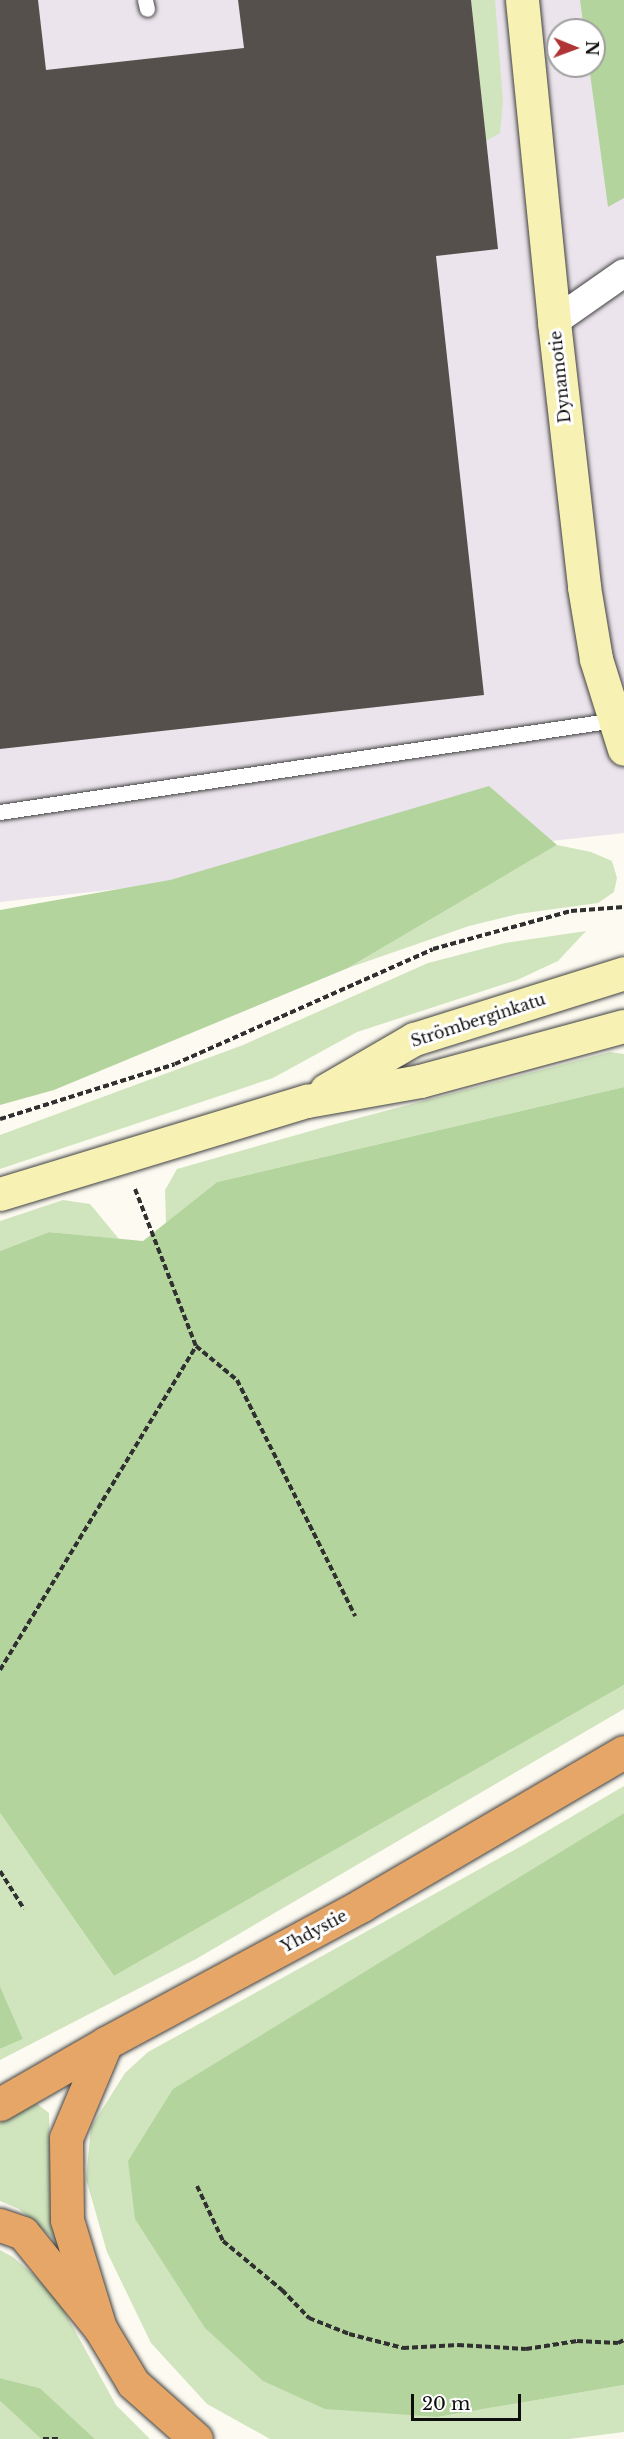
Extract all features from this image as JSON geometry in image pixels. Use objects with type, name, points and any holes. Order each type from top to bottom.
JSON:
[{"type":"highway","name":"Yhdystie","points":[[0,2104],[106,2043],[362,1905],[624,1752]]},
{"type":"highway","points":[[100,2328],[67,2220],[66,2138],[106,2043]]},
{"type":"highway","points":[[0,2225],[23,2233],[100,2328],[132,2383],[196,2439]]},
{"type":"street","name":"Dynamotie","points":[[522,0],[554,322],[584,587],[596,659],[620,735]]},
{"type":"street","points":[[554,322],[624,273]]},
{"type":"street","name":"Strömberginkatu","points":[[307,1101],[414,1039],[624,973]]},
{"type":"street","name":"Strömberginkatu","points":[[0,1194],[307,1101],[420,1080],[624,1026]]},
{"type":"lane","points":[[0,812],[620,735]]},
{"type":"path","points":[[0,1119],[175,1064],[433,949],[571,911],[624,907]]},
{"type":"path","points":[[123,1157],[196,1346],[237,1380],[355,1616]]},
{"type":"path","points":[[0,1670],[196,1346]]},
{"type":"path","points":[[0,1871],[24,1910]]},
{"type":"path","points":[[197,2186],[223,2241],[282,2290],[309,2319],[349,2334],[404,2348],[458,2345],[526,2349],[577,2341],[618,2343],[624,2340]]},
{"type":"path","points":[[43,2439],[58,2439]]},
{"type":"shaded area","points":[[0,0],[624,0],[624,833],[0,902]]},
{"type":"green space","points":[[471,0],[495,0],[503,101],[500,133],[486,141]]},
{"type":"green space","points":[[580,0],[624,0],[624,198],[608,207],[591,78],[606,78],[606,18],[582,18]]},
{"type":"green space","points":[[489,786],[557,845],[348,968],[54,1090],[0,1105],[0,910],[170,880]]},
{"type":"green space","points":[[557,845],[591,852],[612,861],[617,878],[614,892],[598,903],[518,914],[469,926],[348,968]]},
{"type":"green space","points":[[586,931],[558,961],[517,980],[357,1032],[273,1078],[0,1169],[0,1135],[243,1045],[428,963],[505,943]]},
{"type":"green space","points":[[610,1052],[624,1054],[624,1087],[217,1182],[166,1223],[165,1190],[177,1169],[328,1126]]},
{"type":"green space","points":[[624,1087],[624,1685],[114,1976],[0,1813],[0,1251],[49,1232],[143,1241],[217,1182]]},
{"type":"green space","points":[[63,1200],[90,1204],[119,1239],[49,1232],[0,1251],[0,1221]]},
{"type":"green space","points":[[624,1685],[624,1709],[196,1959],[0,2060],[0,2049],[23,2039],[0,1986],[0,1813],[114,1976]]},
{"type":"green space","points":[[624,1786],[624,1813],[174,2089],[438,2417],[624,2385],[624,2432],[569,2439],[270,2439],[207,2404],[151,2343],[107,2252],[86,2179],[91,2127],[125,2073],[148,2052],[525,1844]]},
{"type":"green space","points":[[624,1813],[624,2385],[438,2417],[325,2409],[263,2381],[205,2328],[135,2219],[128,2161],[173,2089]]},
{"type":"green space","points":[[0,1986],[23,2039],[0,2049]]},
{"type":"green space","points":[[36,2103],[49,2113],[50,2159],[64,2248],[19,2209],[0,2201],[0,2123]]},
{"type":"green space","points":[[0,2250],[13,2257],[36,2277],[59,2302],[116,2405],[150,2439],[95,2439],[40,2388],[0,2378]]},
{"type":"green space","points":[[0,2378],[40,2388],[95,2439],[41,2439],[0,2401]]},
{"type":"green space","points":[[0,2401],[41,2439],[0,2439]]},
{"type":"building","points":[[0,0],[38,0],[46,70],[244,48],[238,0],[471,0],[498,249],[436,256],[484,695],[0,749]]}]
